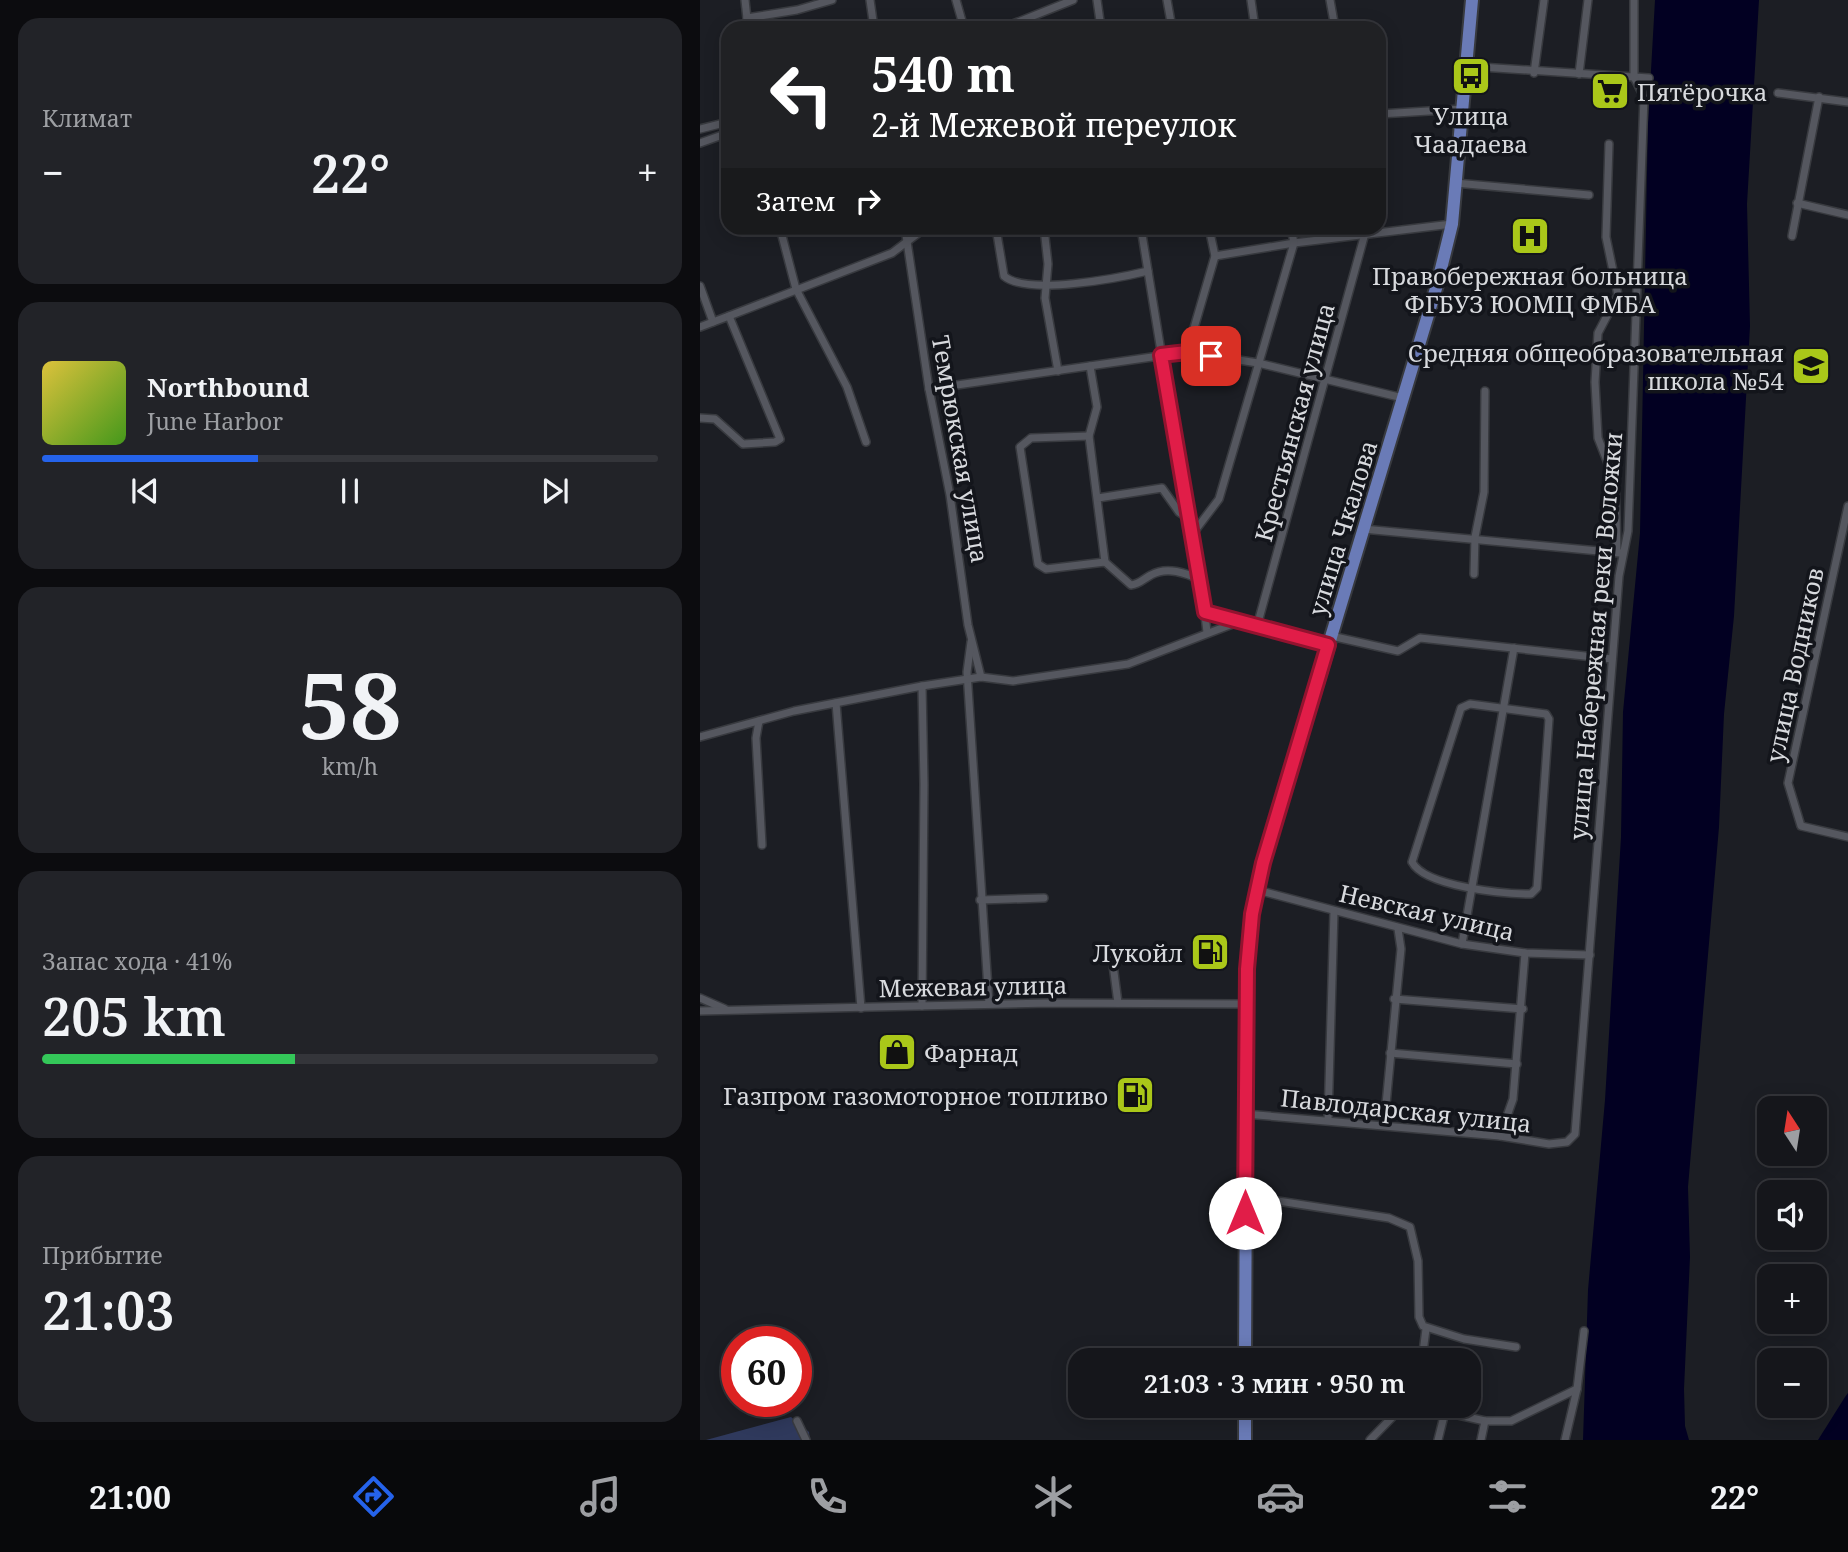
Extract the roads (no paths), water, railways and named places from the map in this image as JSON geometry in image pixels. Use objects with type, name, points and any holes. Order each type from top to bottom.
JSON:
[{"type":"main road","name":"улица Чкалова","points":[[1245,1348],[1248,947],[1257,890],[1452,224],[1472,0]]},
{"type":"main road","points":[[1245,1418],[1245,1440]]},
{"type":"street","points":[[746,0],[747,21]]},
{"type":"street","points":[[747,18],[797,10],[832,0]]},
{"type":"street","points":[[870,0],[873,21]]},
{"type":"street","points":[[956,0],[962,21]]},
{"type":"street","points":[[1020,21],[1073,0]]},
{"type":"street","points":[[1097,0],[1100,21]]},
{"type":"street","points":[[1167,0],[1171,21]]},
{"type":"street","points":[[1251,0],[1254,21]]},
{"type":"street","points":[[1330,0],[1334,21]]},
{"type":"street","points":[[1534,73],[1544,0]]},
{"type":"street","points":[[1579,75],[1588,0]]},
{"type":"street","name":"улица Набережная реки Воложки","points":[[1563,1144],[1571,1141],[1578,1115],[1619,553],[1628,531],[1644,97],[1634,76],[1634,0]]},
{"type":"street","points":[[1465,66],[1534,73],[1649,78]]},
{"type":"street","points":[[1779,93],[1848,102]]},
{"type":"street","points":[[1792,236],[1819,97]]},
{"type":"street","points":[[1386,114],[1462,109]]},
{"type":"street","points":[[700,129],[721,124]]},
{"type":"street","points":[[700,143],[721,136]]},
{"type":"street","points":[[1363,529],[1475,537],[1619,553],[1615,481],[1598,438],[1595,382],[1598,333],[1618,295],[1606,237],[1609,144]]},
{"type":"street","points":[[1455,183],[1589,195]]},
{"type":"street","points":[[1797,203],[1848,215]]},
{"type":"street","points":[[1386,234],[1452,224]]},
{"type":"street","points":[[782,235],[796,289],[847,387],[866,442]]},
{"type":"street","name":"Темрюкская улица","points":[[906,235],[971,638],[981,677]]},
{"type":"street","points":[[700,327],[892,253],[915,235]]},
{"type":"street","points":[[997,235],[1004,276],[1016,283],[1046,284],[1113,279],[1148,271]]},
{"type":"street","points":[[1045,235],[1049,325],[1058,371]]},
{"type":"street","points":[[1142,235],[1191,536],[1201,580],[1207,632]]},
{"type":"street","points":[[1187,352],[1215,256],[1210,235]]},
{"type":"street","points":[[1191,536],[1219,499],[1294,243],[1292,235]]},
{"type":"street","points":[[1215,256],[1294,243],[1378,235]]},
{"type":"street","name":"Крестьянская улица","points":[[1257,626],[1364,237]]},
{"type":"street","points":[[700,286],[713,322]]},
{"type":"street","points":[[700,418],[715,419],[743,444],[779,440],[729,316]]},
{"type":"street","points":[[929,389],[1187,352],[1258,363],[1403,398]]},
{"type":"street","points":[[1090,366],[1097,407],[1089,436],[1105,562],[1131,585],[1156,572],[1166,571],[1182,572],[1201,580]]},
{"type":"street","points":[[1474,574],[1475,537],[1484,492],[1485,391]]},
{"type":"street","points":[[1089,436],[1031,439],[1020,447],[1041,566],[1046,569],[1105,562]]},
{"type":"street","points":[[1098,498],[1162,488],[1180,512],[1188,518]]},
{"type":"street","name":"улица Водников","points":[[1848,507],[1788,783],[1801,826],[1848,837]]},
{"type":"street","points":[[1205,612],[1235,623],[1398,651],[1420,638],[1612,659]]},
{"type":"street","points":[[700,737],[836,703],[922,686],[981,677],[1013,681],[1128,664],[1235,623]]},
{"type":"street","points":[[971,638],[967,681],[989,1004]]},
{"type":"street","points":[[1462,944],[1514,648]]},
{"type":"street","points":[[922,686],[922,1006]]},
{"type":"street","points":[[836,703],[860,1007]]},
{"type":"street","points":[[1470,704],[1504,709],[1546,714],[1549,719],[1537,888],[1531,894],[1471,889],[1422,873],[1415,867],[1412,858],[1461,708],[1470,704]]},
{"type":"street","points":[[759,721],[757,738],[762,845]]},
{"type":"street","name":"Невская улица","points":[[1257,890],[1462,944],[1525,953],[1590,955]]},
{"type":"street","points":[[980,900],[1044,898]]},
{"type":"street","points":[[1328,1120],[1334,911]]},
{"type":"street","points":[[1384,1125],[1394,999],[1401,949],[1398,929]]},
{"type":"street","points":[[1500,1136],[1513,1099],[1525,953]]},
{"type":"street","points":[[1112,957],[1118,1003]]},
{"type":"street","points":[[700,998],[729,1011]]},
{"type":"street","points":[[1394,999],[1522,1009]]},
{"type":"street","name":"Межевая улица","points":[[700,1011],[989,1004],[1247,1003]]},
{"type":"street","points":[[1390,1053],[1517,1065]]},
{"type":"street","name":"Павлодарская улица","points":[[1245,1114],[1384,1125],[1563,1144]]},
{"type":"street","points":[[1245,1196],[1389,1218],[1410,1227],[1418,1261],[1419,1317],[1426,1329],[1424,1348]]},
{"type":"street","points":[[1426,1329],[1516,1347]]},
{"type":"street","points":[[1565,1440],[1577,1389],[1584,1331]]},
{"type":"street","points":[[1472,1418],[1511,1421],[1577,1389]]},
{"type":"street","points":[[1370,1440],[1391,1418]]},
{"type":"street","points":[[1438,1440],[1444,1418]]},
{"type":"street","points":[[797,1421],[806,1440]]},
{"type":"street","points":[[1481,1440],[1485,1421]]},
{"type":"place","name":"Улица Чаадаева","points":[[1471,76]]},
{"type":"place","name":"Пятёрочка","points":[[1610,91]]},
{"type":"place","name":"Правобережная больница ФГБУЗ ЮОМЦ ФМБА","points":[[1530,236]]},
{"type":"place","name":"Средняя общеобразовательная школа №54","points":[[1811,366]]},
{"type":"place","name":"Лукойл","points":[[1210,952]]},
{"type":"place","name":"Фарнад","points":[[897,1052]]},
{"type":"place","name":"Газпром газомоторное топливо","points":[[1135,1095]]}]
